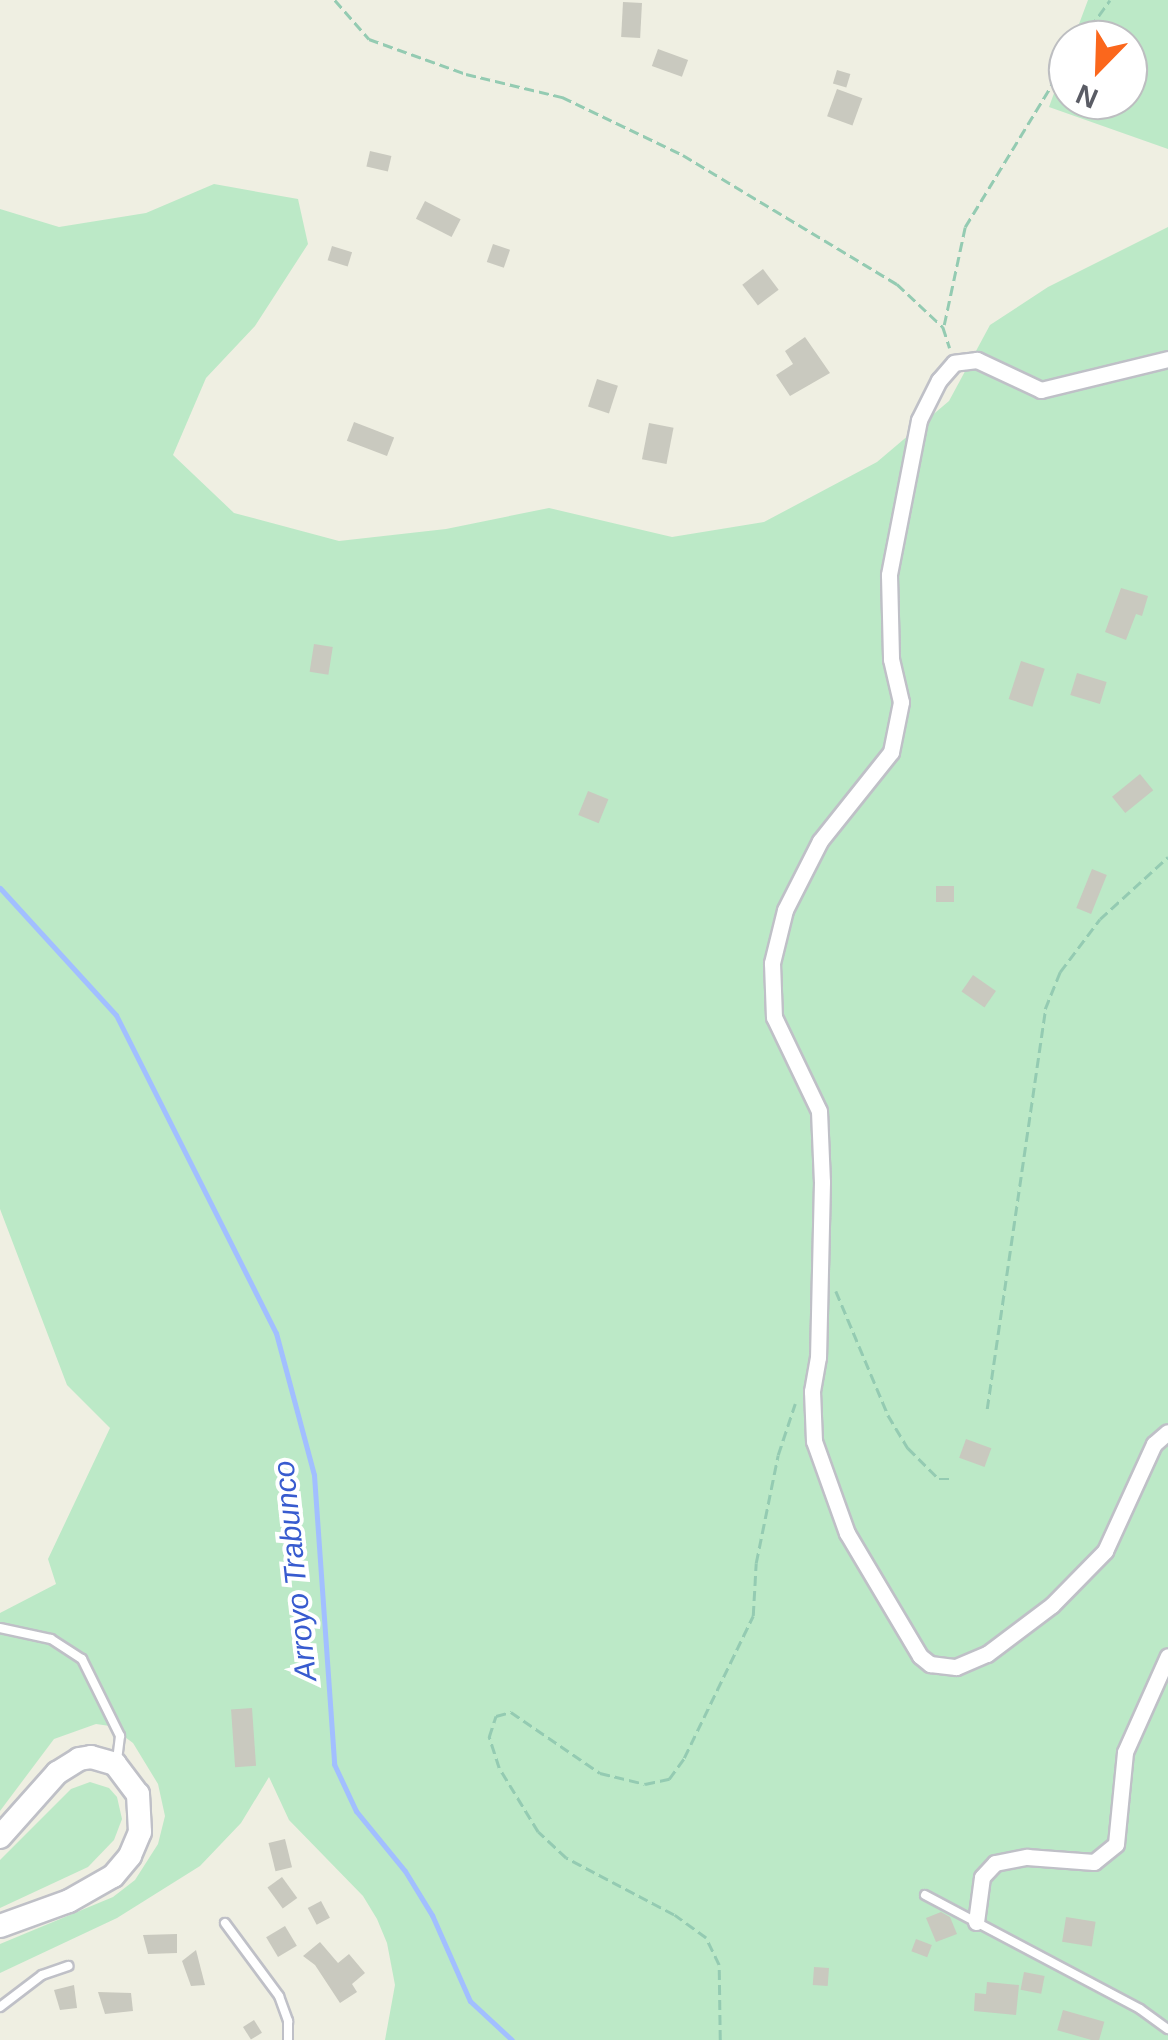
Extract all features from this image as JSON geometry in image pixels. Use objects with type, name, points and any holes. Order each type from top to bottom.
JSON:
[{"type":"street","points":[[1168,359],[1041,390],[977,360],[954,362],[939,380],[919,420],[890,575],[892,659],[901,702],[890,752],[820,841],[785,910],[772,962],[774,1017],[819,1112],[822,1182],[818,1357],[812,1391],[814,1441],[847,1532],[908,1639],[930,1664],[956,1666],[986,1654],[1052,1606],[1104,1551],[1154,1444],[1168,1432]]},
{"type":"street","points":[[976,1922],[982,1878],[995,1863],[1027,1857],[1094,1862],[1116,1844],[1125,1752],[1168,1656]]},
{"type":"street","points":[[0,1837],[67,1764],[92,1757],[115,1764],[134,1782],[141,1806],[140,1832],[130,1856],[113,1876],[87,1892],[0,1926]]},
{"type":"lane","points":[[0,1628],[51,1639],[82,1659],[120,1736],[115,1764]]},
{"type":"lane","points":[[925,1894],[1140,2009],[1168,2029]]},
{"type":"lane","points":[[225,1924],[279,1996],[288,2021],[288,2040]]},
{"type":"lane","points":[[0,2007],[42,1976],[68,1966]]},
{"type":"path","points":[[335,0],[369,40],[466,74],[562,98],[683,155],[896,284],[943,327]]},
{"type":"path","points":[[954,362],[943,327],[965,227],[1048,91]]},
{"type":"path","points":[[988,1409],[1044,1010],[1060,972],[1100,918],[1168,857]]},
{"type":"path","points":[[835,1288],[888,1415],[908,1448],[939,1479],[954,1479]]},
{"type":"path","points":[[720,2040],[719,1965],[706,1938],[674,1915],[566,1858],[538,1832],[499,1768],[489,1737],[496,1716],[512,1712],[600,1772],[644,1784],[669,1778],[684,1758],[753,1616],[756,1562],[778,1455],[802,1391]]},
{"type":"green space","points":[[1088,0],[1168,0],[1168,149],[1086,120],[1148,120],[1148,20],[1080,20]]},
{"type":"green space","points":[[214,184],[298,199],[308,244],[255,326],[206,378],[173,455],[234,513],[339,541],[446,529],[549,508],[672,537],[764,522],[877,462],[949,401],[990,325],[1048,287],[1168,227],[1168,2040],[385,2040],[395,1985],[387,1943],[377,1919],[363,1896],[289,1820],[269,1777],[241,1823],[200,1866],[117,1918],[0,1973],[0,1944],[113,1897],[135,1880],[158,1844],[165,1816],[158,1784],[133,1743],[110,1726],[96,1724],[54,1739],[0,1811],[0,1613],[56,1584],[48,1559],[110,1428],[67,1385],[0,1209],[0,209],[59,227],[146,213]]},
{"type":"green space","points":[[90,1782],[109,1788],[117,1797],[122,1819],[114,1840],[88,1867],[0,1908],[0,1860],[71,1789]]},
{"type":"building","points":[[623,2],[642,3],[640,38],[621,37]]},
{"type":"building","points":[[658,49],[688,60],[682,77],[652,66]]},
{"type":"building","points":[[837,70],[850,74],[846,87],[833,83]]},
{"type":"building","points":[[837,89],[862,98],[852,125],[827,116]]},
{"type":"building","points":[[370,151],[391,156],[388,172],[366,167]]},
{"type":"building","points":[[425,201],[461,219],[452,237],[416,219]]},
{"type":"building","points":[[493,244],[510,250],[504,268],[487,262]]},
{"type":"building","points":[[332,246],[352,252],[348,266],[328,260]]},
{"type":"building","points":[[763,269],[779,290],[758,305],[742,285]]},
{"type":"building","points":[[805,337],[830,373],[790,396],[776,375],[793,364],[785,351]]},
{"type":"building","points":[[597,379],[618,386],[609,413],[588,407]]},
{"type":"building","points":[[354,422],[394,437],[387,456],[347,441]]},
{"type":"building","points":[[649,423],[674,428],[666,464],[642,459]]},
{"type":"building","points":[[1121,588],[1148,596],[1142,616],[1136,614],[1126,640],[1105,632]]},
{"type":"building","points":[[314,644],[333,647],[328,675],[310,672]]},
{"type":"building","points":[[1021,661],[1045,669],[1032,707],[1009,699]]},
{"type":"building","points":[[1077,673],[1107,682],[1100,704],[1070,695]]},
{"type":"building","points":[[1140,774],[1153,790],[1125,813],[1112,797]]},
{"type":"building","points":[[588,791],[608,799],[599,823],[578,815]]},
{"type":"building","points":[[1092,869],[1107,875],[1091,914],[1076,908]]},
{"type":"building","points":[[936,886],[954,886],[954,902],[936,902]]},
{"type":"building","points":[[973,975],[996,991],[984,1007],[962,991]]},
{"type":"building","points":[[966,1439],[991,1448],[985,1467],[959,1458]]},
{"type":"building","points":[[252,1708],[256,1766],[235,1767],[231,1709]]},
{"type":"building","points":[[285,1839],[292,1867],[276,1871],[269,1843]]},
{"type":"building","points":[[282,1877],[297,1898],[283,1909],[267,1888]]},
{"type":"building","points":[[321,1901],[330,1918],[317,1925],[308,1908]]},
{"type":"building","points":[[941,1912],[950,1917],[957,1934],[936,1942],[926,1918]]},
{"type":"building","points":[[1066,1917],[1096,1922],[1092,1946],[1062,1942]]},
{"type":"building","points":[[285,1926],[297,1946],[278,1957],[266,1937]]},
{"type":"building","points":[[177,1934],[177,1953],[148,1954],[143,1935]]},
{"type":"building","points":[[916,1939],[932,1945],[927,1957],[911,1951]]},
{"type":"building","points":[[320,1942],[338,1963],[349,1954],[365,1973],[352,1984],[357,1992],[340,2003],[315,1965],[303,1956]]},
{"type":"building","points":[[196,1950],[205,1985],[191,1986],[182,1961]]},
{"type":"building","points":[[814,1967],[829,1968],[828,1986],[813,1985]]},
{"type":"building","points":[[1024,1972],[1045,1976],[1041,1994],[1021,1990]]},
{"type":"building","points":[[987,1982],[1019,1985],[1016,2015],[974,2011],[975,1993],[986,1994]]},
{"type":"building","points":[[74,1985],[77,2008],[60,2010],[54,1990]]},
{"type":"building","points":[[98,1992],[131,1993],[133,2011],[105,2014]]},
{"type":"building","points":[[1063,2010],[1104,2022],[1099,2040],[1057,2030]]},
{"type":"building","points":[[254,2020],[262,2033],[251,2040],[243,2027]]},
{"type":"waterway","name":"Arroyo Trabunco","points":[[0,888],[116,1015],[276,1333],[314,1475],[334,1764],[356,1811],[405,1871],[432,1915],[470,2001],[512,2040]]}]
